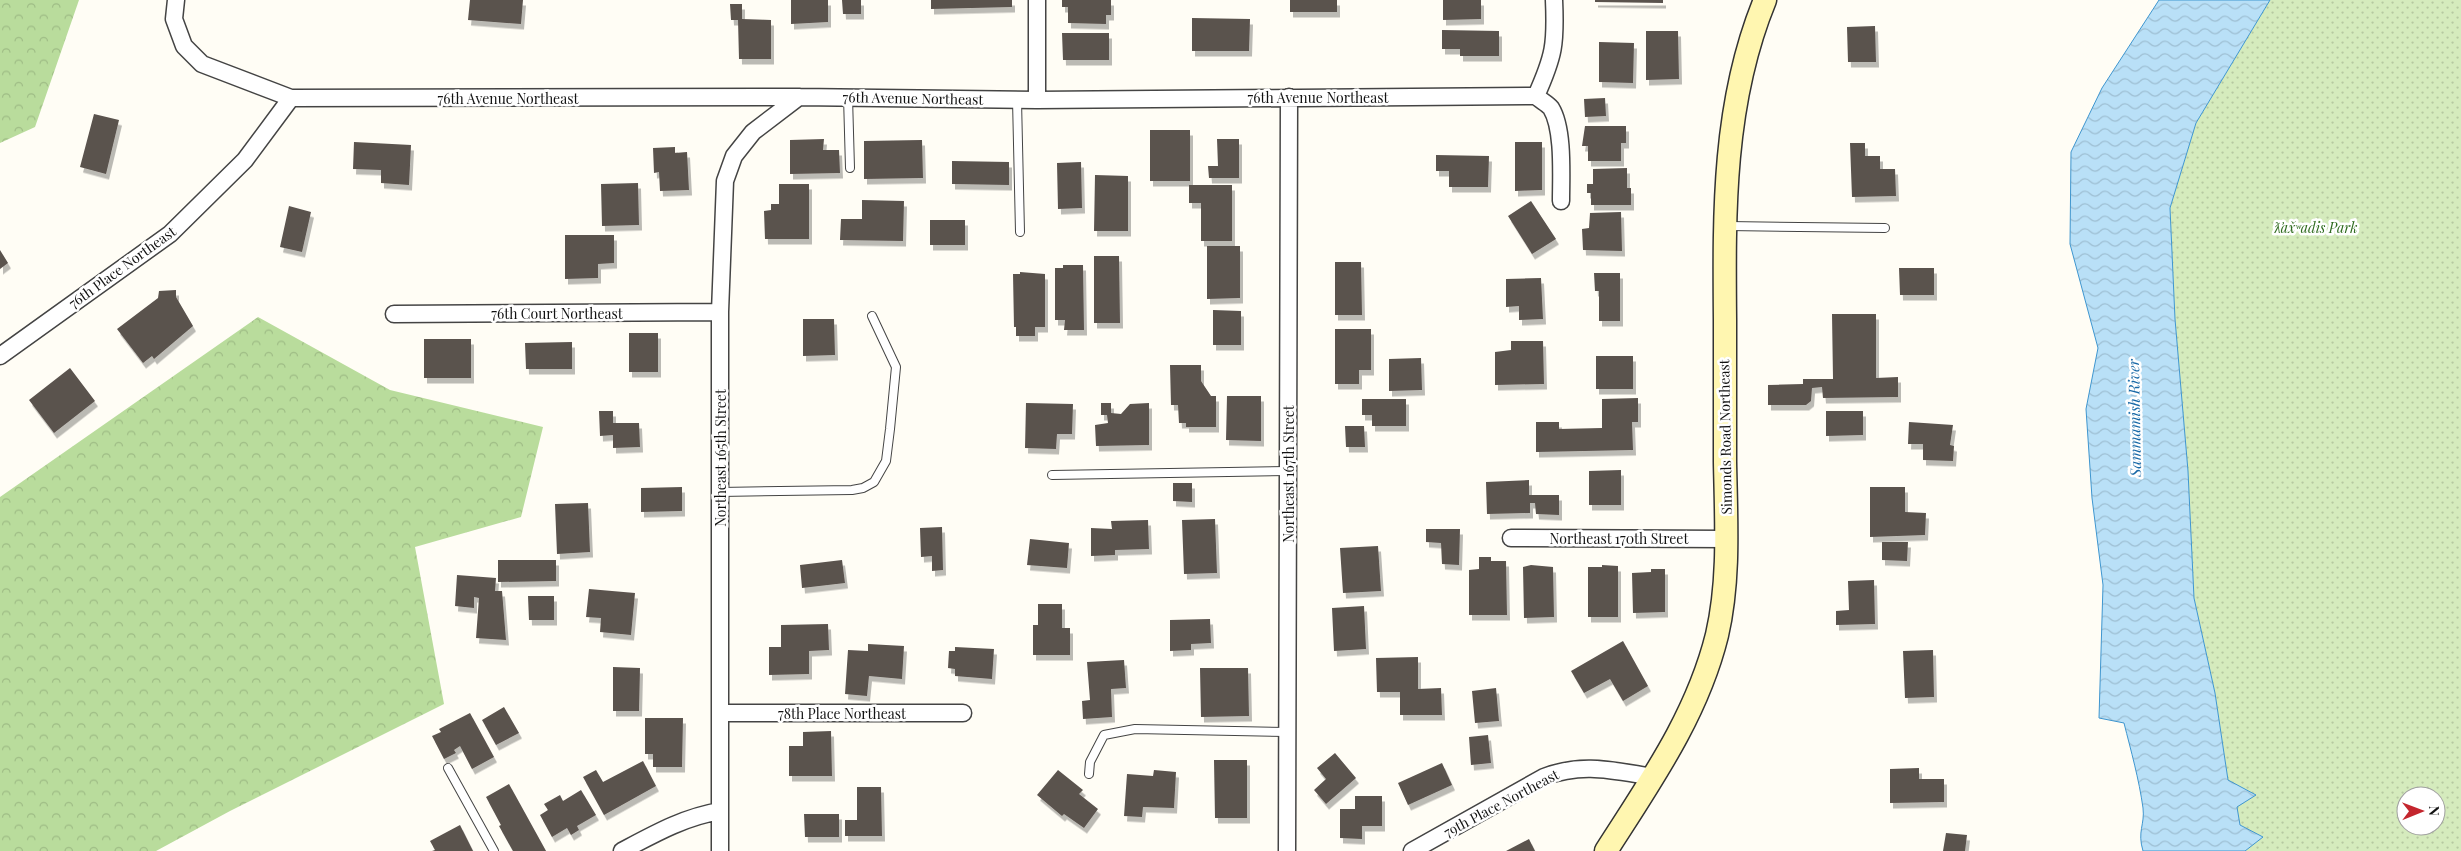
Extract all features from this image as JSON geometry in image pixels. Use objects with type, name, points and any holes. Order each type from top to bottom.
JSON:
[{"type":"main road","name":"Simonds Road Northeast","points":[[1606,851],[1678,736],[1698,695],[1718,632],[1723,596],[1726,539],[1724,226],[1729,148],[1736,98],[1755,28],[1766,0]]},
{"type":"street","points":[[176,0],[174,19],[184,46],[202,64],[291,98]]},
{"type":"street","points":[[1037,0],[1037,100]]},
{"type":"street","points":[[1554,0],[1555,39],[1549,66],[1536,96],[1551,108],[1557,125],[1561,201]]},
{"type":"street","name":"76th Avenue Northeast","points":[[291,98],[848,97],[1037,100],[1536,96]]},
{"type":"street","name":"Northeast 165th Street","points":[[720,851],[722,713],[720,312],[725,182],[734,156],[753,132],[799,97]]},
{"type":"street","name":"Northeast 167th Street","points":[[1287,851],[1289,97]]},
{"type":"street","name":"76th Place Northeast","points":[[0,356],[170,234],[245,160],[291,98]]},
{"type":"street","name":"76th Court Northeast","points":[[394,314],[720,312]]},
{"type":"street","name":"Northeast 170th Street","points":[[1511,538],[1726,539]]},
{"type":"street","name":"78th Place Northeast","points":[[722,713],[963,713]]},
{"type":"street","name":"79th Place Northeast","points":[[1412,851],[1544,777],[1562,770],[1581,767],[1654,777]]},
{"type":"street","points":[[622,851],[672,824],[696,815],[720,811]]},
{"type":"lane","points":[[848,97],[850,168]]},
{"type":"lane","points":[[1017,100],[1020,232]]},
{"type":"lane","points":[[1724,226],[1885,228]]},
{"type":"lane","points":[[720,492],[852,490],[863,488],[874,482],[886,461],[896,367],[872,316]]},
{"type":"lane","points":[[1052,474],[1288,471]]},
{"type":"lane","points":[[1089,774],[1090,762],[1104,735],[1135,729],[1287,732]]},
{"type":"lane","points":[[448,768],[494,851]]},
{"type":"green space","points":[[0,0],[79,0],[35,127],[0,143]]},
{"type":"green space","name":"ƛ̕ax̌ʷadis Park","points":[[2270,0],[2461,0],[2461,851],[2245,851],[2262,837],[2240,825],[2237,807],[2228,780],[2215,693],[2194,598],[2188,471],[2175,319],[2170,208],[2196,123]]},
{"type":"green space","points":[[258,317],[390,390],[543,427],[521,517],[415,547],[444,704],[230,811],[156,851],[0,851],[0,497]]},
{"type":"water","name":"Sammamish River","points":[[2159,0],[2270,0],[2196,123],[2170,208],[2175,319],[2188,471],[2194,598],[2215,693],[2228,780],[2256,795],[2237,807],[2240,825],[2263,837],[2245,851],[2143,851],[2141,833],[2143,808],[2124,723],[2099,718],[2103,585],[2092,498],[2086,409],[2098,348],[2070,244],[2071,152],[2102,88]]},
{"type":"building","points":[[470,0],[523,0],[521,24],[468,20]]},
{"type":"building","points":[[791,0],[828,0],[828,22],[791,24]]},
{"type":"building","points":[[842,0],[861,0],[861,14],[843,14]]},
{"type":"building","points":[[931,0],[1012,0],[1012,7],[931,9]]},
{"type":"building","points":[[1062,0],[1111,0],[1111,15],[1106,15],[1106,24],[1068,23],[1068,7],[1062,7]]},
{"type":"building","points":[[1290,0],[1337,0],[1337,12],[1290,12]]},
{"type":"building","points":[[1443,0],[1481,0],[1481,19],[1443,20]]},
{"type":"building","points":[[1595,0],[1663,0],[1663,3],[1595,2]]},
{"type":"building","points":[[730,4],[742,4],[742,19],[771,20],[771,59],[739,59],[738,20],[731,20]]},
{"type":"building","points":[[1192,18],[1250,19],[1249,51],[1192,51]]},
{"type":"building","points":[[1875,26],[1876,62],[1848,62],[1847,27]]},
{"type":"building","points":[[1442,30],[1499,31],[1499,56],[1460,56],[1460,49],[1442,49]]},
{"type":"building","points":[[1646,31],[1678,31],[1679,79],[1646,80]]},
{"type":"building","points":[[1062,33],[1109,33],[1109,60],[1063,60]]},
{"type":"building","points":[[1599,42],[1634,43],[1633,83],[1599,82]]},
{"type":"building","points":[[1605,98],[1606,116],[1585,117],[1584,99]]},
{"type":"building","points":[[94,114],[119,120],[106,174],[80,167]]},
{"type":"building","points":[[1585,126],[1626,126],[1626,143],[1621,143],[1621,161],[1588,161],[1588,146],[1582,146]]},
{"type":"building","points":[[1150,130],[1190,130],[1190,181],[1150,181]]},
{"type":"building","points":[[824,139],[823,150],[839,150],[840,173],[790,174],[790,140]]},
{"type":"building","points":[[1217,139],[1239,139],[1239,178],[1209,178],[1208,166],[1218,166]]},
{"type":"building","points":[[922,140],[923,178],[864,179],[864,141]]},
{"type":"building","points":[[354,142],[411,145],[409,185],[381,183],[381,170],[353,169]]},
{"type":"building","points":[[1515,142],[1542,142],[1542,190],[1515,191]]},
{"type":"building","points":[[1850,143],[1865,143],[1865,156],[1880,156],[1880,169],[1895,169],[1896,196],[1852,197]]},
{"type":"building","points":[[675,147],[675,153],[687,152],[689,190],[660,191],[659,172],[654,173],[653,148]]},
{"type":"building","points":[[1436,155],[1489,156],[1488,187],[1449,187],[1449,171],[1436,171]]},
{"type":"building","points":[[952,161],[1009,162],[1009,185],[952,184]]},
{"type":"building","points":[[1081,162],[1082,208],[1058,209],[1057,163]]},
{"type":"building","points":[[1627,168],[1627,188],[1631,188],[1631,205],[1591,205],[1591,193],[1587,193],[1587,184],[1593,184],[1593,169]]},
{"type":"building","points":[[1095,175],[1128,176],[1128,231],[1094,231]]},
{"type":"building","points":[[638,183],[639,225],[602,226],[601,184]]},
{"type":"building","points":[[779,184],[809,184],[809,239],[765,239],[764,211],[771,210],[771,204],[779,204]]},
{"type":"building","points":[[1189,185],[1232,185],[1232,241],[1201,241],[1201,203],[1189,203]]},
{"type":"building","points":[[862,200],[904,201],[903,241],[840,240],[841,219],[862,219]]},
{"type":"building","points":[[1531,201],[1556,239],[1532,254],[1508,216]]},
{"type":"building","points":[[289,206],[311,212],[302,252],[280,247]]},
{"type":"building","points":[[1621,212],[1622,251],[1583,250],[1582,229],[1589,228],[1590,213]]},
{"type":"building","points":[[930,220],[965,220],[965,245],[930,245]]},
{"type":"building","points":[[565,235],[614,235],[614,263],[598,264],[598,278],[565,279]]},
{"type":"building","points":[[1207,246],[1240,246],[1240,298],[1207,299]]},
{"type":"building","points":[[0,250],[8,263],[0,269]]},
{"type":"building","points":[[1094,256],[1119,256],[1120,323],[1094,323]]},
{"type":"building","points":[[1335,262],[1361,262],[1362,315],[1335,315]]},
{"type":"building","points":[[1063,265],[1083,265],[1084,330],[1064,330],[1065,320],[1055,320],[1055,268],[1063,268]]},
{"type":"building","points":[[1899,268],[1934,268],[1934,295],[1900,295]]},
{"type":"building","points":[[1020,272],[1045,274],[1045,327],[1035,327],[1035,336],[1016,336],[1016,327],[1014,327],[1013,274],[1020,274]]},
{"type":"building","points":[[1594,273],[1620,273],[1620,321],[1599,321],[1599,291],[1595,291]]},
{"type":"building","points":[[1541,278],[1543,319],[1519,320],[1519,306],[1506,307],[1506,279]]},
{"type":"building","points":[[176,290],[176,297],[193,326],[154,359],[152,356],[143,363],[117,329],[158,298],[159,291]]},
{"type":"building","points":[[1213,310],[1241,311],[1241,345],[1213,345]]},
{"type":"building","points":[[1832,314],[1876,314],[1876,378],[1898,377],[1898,397],[1823,398],[1822,387],[1812,388],[1811,401],[1806,405],[1768,405],[1768,385],[1803,384],[1803,379],[1833,379]]},
{"type":"building","points":[[803,319],[834,319],[835,355],[803,356]]},
{"type":"building","points":[[1335,329],[1371,329],[1371,370],[1359,370],[1359,384],[1335,384]]},
{"type":"building","points":[[629,333],[658,333],[658,372],[629,372]]},
{"type":"building","points":[[424,339],[471,339],[471,378],[424,378]]},
{"type":"building","points":[[1511,341],[1543,341],[1544,384],[1495,385],[1495,352],[1511,350]]},
{"type":"building","points":[[572,342],[572,369],[526,369],[525,343]]},
{"type":"building","points":[[1596,356],[1633,356],[1633,389],[1596,389]]},
{"type":"building","points":[[1421,358],[1422,390],[1389,391],[1389,359]]},
{"type":"building","points":[[1170,365],[1201,365],[1201,381],[1211,396],[1216,396],[1216,427],[1186,427],[1186,423],[1179,423],[1178,405],[1171,405]]},
{"type":"building","points":[[70,368],[95,401],[54,433],[29,400]]},
{"type":"building","points":[[1227,396],[1261,396],[1261,441],[1226,440]]},
{"type":"building","points":[[1638,398],[1638,422],[1632,422],[1633,450],[1536,452],[1536,422],[1559,422],[1559,429],[1602,428],[1602,399]]},
{"type":"building","points":[[1362,399],[1406,399],[1406,426],[1372,426],[1372,415],[1362,415]]},
{"type":"building","points":[[1026,403],[1073,404],[1072,434],[1057,434],[1056,449],[1025,448]]},
{"type":"building","points":[[1101,403],[1111,403],[1111,413],[1121,414],[1130,404],[1149,403],[1149,445],[1096,446],[1095,425],[1108,423],[1107,415],[1101,415]]},
{"type":"building","points":[[599,411],[613,411],[613,423],[639,423],[640,447],[613,448],[613,435],[600,436]]},
{"type":"building","points":[[1826,411],[1863,411],[1863,435],[1826,436]]},
{"type":"building","points":[[1909,422],[1953,425],[1950,445],[1954,446],[1953,461],[1923,460],[1923,444],[1908,444]]},
{"type":"building","points":[[1345,426],[1364,426],[1365,447],[1346,447]]},
{"type":"building","points":[[1621,470],[1621,505],[1589,505],[1589,471]]},
{"type":"building","points":[[1529,480],[1529,495],[1559,495],[1559,515],[1536,514],[1535,503],[1530,503],[1530,513],[1487,514],[1486,482]]},
{"type":"building","points":[[1173,483],[1192,483],[1192,502],[1173,501]]},
{"type":"building","points":[[682,487],[682,511],[641,512],[641,488]]},
{"type":"building","points":[[1870,487],[1905,487],[1905,512],[1926,513],[1925,535],[1870,537]]},
{"type":"building","points":[[588,503],[590,552],[557,554],[555,504]]},
{"type":"building","points":[[1215,519],[1217,573],[1184,574],[1182,520]]},
{"type":"building","points":[[1148,520],[1149,549],[1115,550],[1115,555],[1091,556],[1091,528],[1112,529],[1111,521]]},
{"type":"building","points":[[942,527],[943,570],[932,571],[932,556],[921,557],[920,528]]},
{"type":"building","points":[[1426,529],[1460,529],[1459,565],[1442,564],[1441,543],[1426,542]]},
{"type":"building","points":[[1030,539],[1069,543],[1067,568],[1027,565]]},
{"type":"building","points":[[1882,542],[1908,542],[1907,561],[1882,560]]},
{"type":"building","points":[[1378,546],[1381,591],[1343,593],[1340,548]]},
{"type":"building","points":[[1479,557],[1491,557],[1491,561],[1506,561],[1507,615],[1469,615],[1469,570],[1479,569]]},
{"type":"building","points":[[498,560],[556,560],[556,581],[498,582]]},
{"type":"building","points":[[842,560],[845,583],[802,588],[800,565]]},
{"type":"building","points":[[1531,565],[1553,567],[1554,617],[1524,618],[1523,567]]},
{"type":"building","points":[[1602,565],[1618,566],[1618,617],[1588,617],[1588,567],[1602,567]]},
{"type":"building","points":[[1651,569],[1665,569],[1665,612],[1633,613],[1632,573],[1651,572]]},
{"type":"building","points":[[457,575],[496,578],[495,591],[502,591],[506,640],[476,638],[479,598],[474,597],[474,608],[455,606]]},
{"type":"building","points":[[1874,580],[1875,624],[1836,625],[1836,611],[1849,610],[1848,581]]},
{"type":"building","points":[[589,589],[635,593],[631,635],[600,632],[601,618],[586,617]]},
{"type":"building","points":[[528,596],[554,596],[554,620],[529,620]]},
{"type":"building","points":[[1038,604],[1062,604],[1062,628],[1070,628],[1070,655],[1033,655],[1033,625],[1038,625]]},
{"type":"building","points":[[1364,606],[1366,649],[1334,651],[1332,608]]},
{"type":"building","points":[[1210,619],[1211,643],[1191,644],[1191,650],[1170,651],[1170,620]]},
{"type":"building","points":[[828,624],[829,650],[809,651],[809,674],[769,675],[769,647],[781,647],[781,625]]},
{"type":"building","points":[[1623,641],[1648,686],[1623,701],[1610,679],[1584,693],[1571,671]]},
{"type":"building","points":[[868,644],[904,646],[902,679],[869,676],[867,696],[845,694],[848,650],[868,651]]},
{"type":"building","points":[[955,647],[994,649],[992,679],[955,676],[955,669],[948,668],[949,651],[955,651]]},
{"type":"building","points":[[1933,650],[1934,697],[1905,698],[1903,651]]},
{"type":"building","points":[[1418,657],[1418,689],[1441,688],[1442,715],[1400,715],[1400,692],[1377,692],[1376,658]]},
{"type":"building","points":[[1124,660],[1126,688],[1111,689],[1112,717],[1083,719],[1082,701],[1090,700],[1087,662]]},
{"type":"building","points":[[613,667],[640,668],[639,711],[613,711]]},
{"type":"building","points":[[1200,668],[1248,668],[1249,716],[1201,717]]},
{"type":"building","points":[[1496,688],[1499,721],[1475,723],[1472,691]]},
{"type":"building","points":[[504,707],[519,733],[496,745],[482,720]]},
{"type":"building","points":[[470,713],[494,757],[472,769],[460,746],[454,750],[456,753],[444,759],[432,736],[441,732],[439,729]]},
{"type":"building","points":[[645,718],[683,718],[682,767],[653,767],[653,754],[645,754]]},
{"type":"building","points":[[831,731],[832,776],[789,776],[789,746],[803,746],[803,732]]},
{"type":"building","points":[[1488,735],[1491,763],[1471,765],[1469,737]]},
{"type":"building","points":[[1335,753],[1356,778],[1326,804],[1314,790],[1326,779],[1317,768]]},
{"type":"building","points":[[1214,760],[1247,760],[1247,818],[1215,818]]},
{"type":"building","points":[[643,761],[656,786],[604,815],[583,777],[596,770],[603,782]]},
{"type":"building","points":[[1442,763],[1452,785],[1408,805],[1398,783]]},
{"type":"building","points":[[1919,768],[1919,779],[1944,779],[1944,802],[1890,803],[1890,769]]},
{"type":"building","points":[[1058,770],[1083,790],[1079,794],[1098,809],[1084,828],[1064,814],[1062,816],[1037,795]]},
{"type":"building","points":[[1154,770],[1176,772],[1174,808],[1143,807],[1142,817],[1124,816],[1127,774],[1153,776]]},
{"type":"building","points":[[509,784],[546,851],[513,851],[499,826],[501,825],[486,797]]},
{"type":"building","points":[[857,787],[881,787],[882,836],[845,836],[845,820],[857,820]]},
{"type":"building","points":[[581,790],[596,815],[577,826],[579,830],[571,835],[567,828],[552,837],[540,815],[548,810],[544,804],[560,795],[563,801]]},
{"type":"building","points":[[1355,796],[1382,796],[1382,826],[1362,826],[1362,839],[1340,838],[1340,809],[1355,809]]},
{"type":"building","points":[[804,814],[839,814],[839,837],[805,837]]},
{"type":"building","points":[[460,825],[473,851],[432,851],[435,850],[430,841]]},
{"type":"building","points":[[1946,833],[1967,835],[1965,851],[1943,851]]},
{"type":"building","points":[[1529,839],[1535,851],[1506,851]]}]
